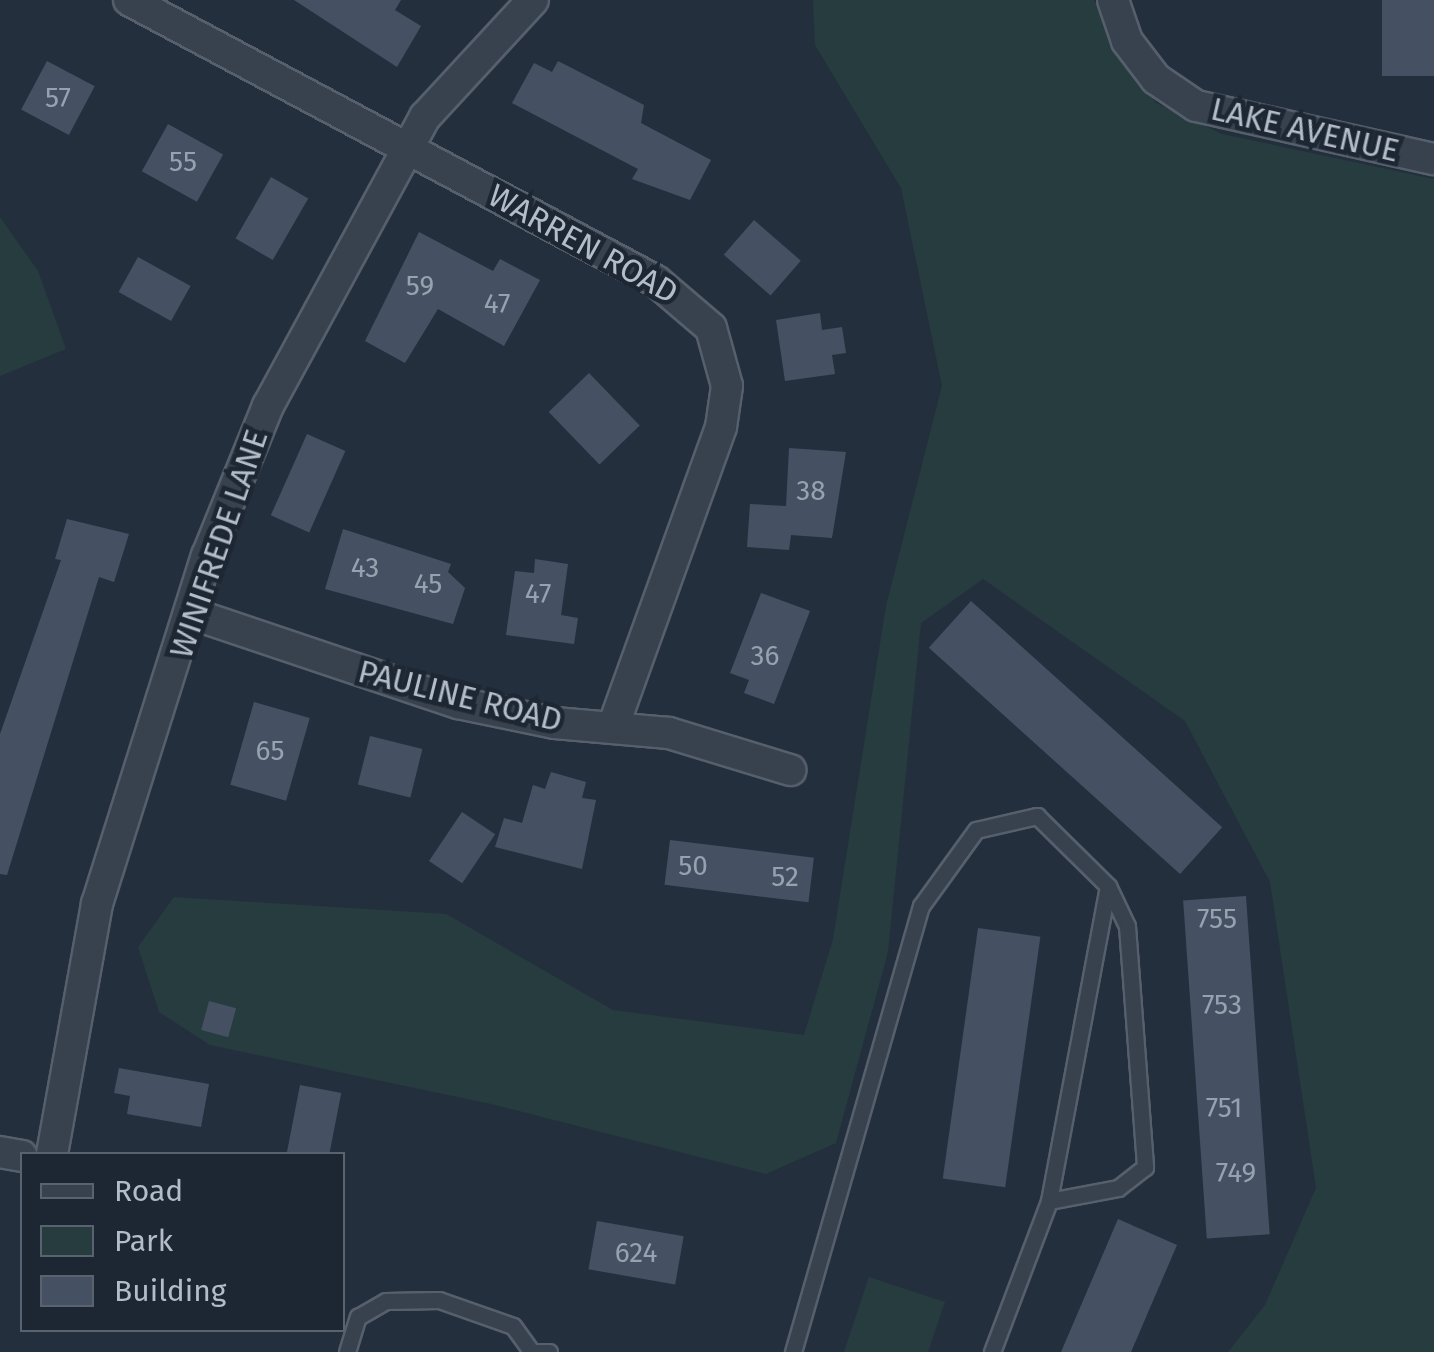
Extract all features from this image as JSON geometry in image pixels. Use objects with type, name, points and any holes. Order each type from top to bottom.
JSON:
[{"type":"street","name":"WARREN ROAD","points":[[129,0],[692,304],[723,355],[721,427],[613,728]]},
{"type":"street","name":"WINIFREDE LANE","points":[[52,1152],[97,904],[193,614],[207,556],[268,406],[406,147],[442,94],[533,0]]},
{"type":"street","name":"LAKE AVENUE","points":[[1112,0],[1127,42],[1156,80],[1196,106],[1434,159]]},
{"type":"street","name":"PAULINE ROAD","points":[[193,614],[458,702],[723,745],[790,770]]},
{"type":"lane","points":[[793,1352],[921,906],[976,830],[1037,816],[1108,886],[1127,926],[1145,1167],[1118,1188],[1049,1201]]},
{"type":"lane","points":[[992,1352],[1049,1201],[1108,886]]},
{"type":"lane","points":[[347,1352],[358,1316],[386,1301],[439,1300],[513,1326],[529,1350],[549,1352]]},
{"type":"green space","points":[[813,0],[1094,0],[1156,103],[1222,134],[1434,179],[1434,1352],[1228,1352],[1265,1305],[1316,1188],[1270,882],[1185,721],[983,579],[921,623],[888,952],[836,1143],[766,1174],[491,1104],[210,1045],[159,1012],[138,947],[174,897],[446,914],[613,1010],[804,1035],[833,939],[886,606],[942,386],[901,188],[815,45]]},
{"type":"green space","points":[[0,217],[38,271],[66,349],[0,376]]},
{"type":"green space","points":[[869,1277],[945,1302],[928,1352],[844,1352]]},
{"type":"building","points":[[294,0],[401,0],[395,10],[421,26],[397,67]]},
{"type":"building","points":[[1382,0],[1434,0],[1434,76],[1382,76]]},
{"type":"building","points":[[47,61],[95,86],[69,135],[21,110]]},
{"type":"building","points":[[558,61],[644,105],[641,123],[711,160],[690,200],[632,179],[638,169],[512,103],[534,63],[552,72]]},
{"type":"building","points":[[168,124],[223,155],[197,202],[142,171]]},
{"type":"building","points":[[271,177],[308,198],[273,260],[236,238]]},
{"type":"building","points":[[754,220],[801,261],[771,295],[724,255]]},
{"type":"building","points":[[419,232],[493,271],[500,259],[540,280],[504,346],[438,309],[405,363],[365,341]]},
{"type":"building","points":[[138,257],[190,286],[171,321],[119,292]]},
{"type":"building","points":[[820,313],[822,330],[842,327],[846,353],[832,355],[835,374],[785,381],[776,320]]},
{"type":"building","points":[[589,373],[640,426],[599,464],[549,412]]},
{"type":"building","points":[[307,434],[345,451],[309,532],[271,515]]},
{"type":"building","points":[[789,448],[846,452],[832,538],[791,535],[789,550],[747,547],[750,504],[786,506]]},
{"type":"building","points":[[67,519],[129,534],[114,582],[99,577],[7,875],[0,874],[0,734],[61,560],[55,559]]},
{"type":"building","points":[[343,529],[451,564],[448,572],[465,588],[453,624],[325,589]]},
{"type":"building","points":[[535,559],[568,564],[561,615],[578,618],[574,644],[506,635],[515,571],[534,573]]},
{"type":"building","points":[[761,593],[810,611],[774,704],[744,693],[749,680],[730,673]]},
{"type":"building","points":[[971,601],[1222,827],[1180,874],[929,648]]},
{"type":"building","points":[[254,702],[310,718],[286,801],[230,785]]},
{"type":"building","points":[[370,736],[422,749],[410,798],[358,785]]},
{"type":"building","points":[[551,772],[586,782],[582,798],[596,800],[582,869],[495,847],[504,818],[522,823],[533,785],[545,789]]},
{"type":"building","points":[[462,812],[495,834],[462,883],[429,861]]},
{"type":"building","points":[[670,840],[814,858],[808,902],[665,885]]},
{"type":"building","points":[[1246,896],[1270,1234],[1207,1239],[1183,900]]},
{"type":"building","points":[[978,928],[1040,937],[1005,1187],[943,1179]]},
{"type":"building","points":[[209,1001],[236,1008],[228,1037],[201,1030]]},
{"type":"building","points":[[119,1068],[209,1084],[201,1127],[127,1114],[130,1096],[114,1093]]},
{"type":"building","points":[[300,1085],[341,1093],[330,1152],[287,1152]]},
{"type":"building","points":[[1118,1219],[1177,1245],[1131,1352],[1061,1352]]},
{"type":"building","points":[[597,1221],[684,1236],[675,1285],[588,1269]]}]
